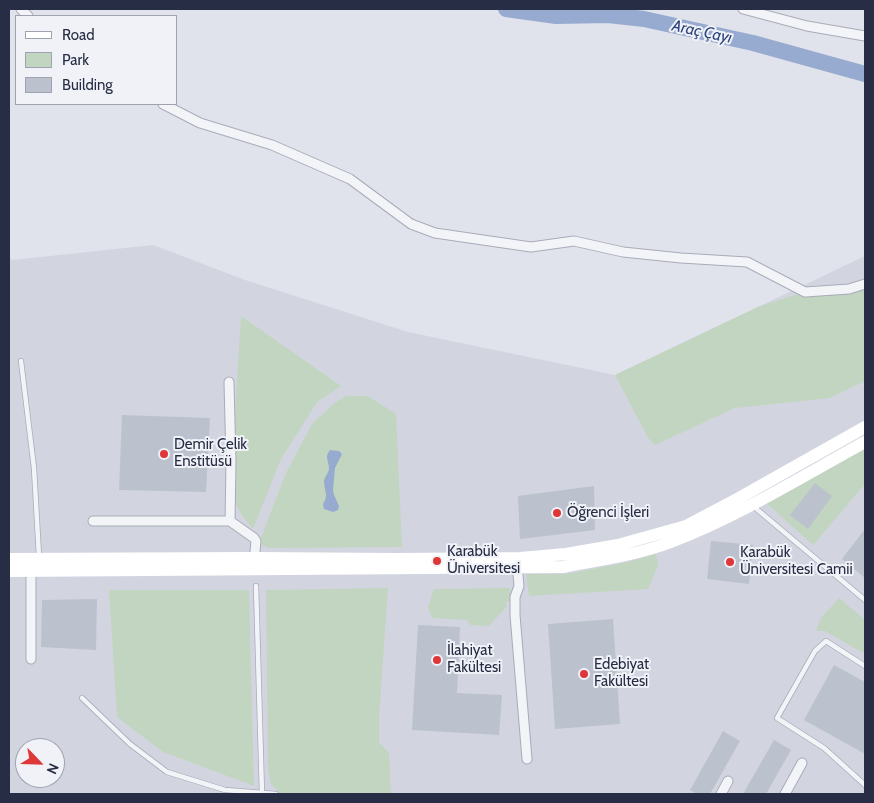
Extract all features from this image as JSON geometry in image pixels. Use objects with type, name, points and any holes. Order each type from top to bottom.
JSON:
[{"type":"main road","points":[[517,563],[618,545],[686,526],[865,427]]},
{"type":"main road","points":[[9,571],[397,559],[517,563],[563,567],[615,558],[671,542],[752,504],[865,442]]},
{"type":"main road","points":[[9,559],[254,564]]},
{"type":"street","points":[[743,9],[807,26],[865,36]]},
{"type":"street","points":[[165,105],[200,124],[272,145],[350,179],[411,224],[435,233],[531,247],[574,241],[623,252],[747,262],[805,292],[849,289],[865,284]]},
{"type":"street","points":[[229,382],[230,521]]},
{"type":"street","points":[[93,521],[230,521],[256,540],[254,564]]},
{"type":"street","points":[[517,563],[519,586],[515,597],[515,615],[527,759]]},
{"type":"street","points":[[31,570],[31,660]]},
{"type":"street","points":[[785,794],[802,763]]},
{"type":"street","points":[[721,794],[728,781]]},
{"type":"lane","points":[[21,361],[34,468],[40,559]]},
{"type":"lane","points":[[752,504],[863,598],[865,591]]},
{"type":"lane","points":[[256,586],[262,794]]},
{"type":"lane","points":[[865,666],[826,641],[815,651],[778,718],[824,748],[865,785]]},
{"type":"lane","points":[[82,698],[130,744],[167,772],[225,790],[276,794]]},
{"type":"shaded area","name":"Karabük Üniversitesi","points":[[153,245],[245,280],[408,332],[615,375],[865,256],[865,794],[9,794],[9,257],[12,260]]},
{"type":"green space","points":[[865,284],[865,379],[863,382],[830,398],[735,408],[655,445],[648,438],[615,375],[760,306],[805,292]]},
{"type":"green space","points":[[241,316],[341,386],[317,402],[281,459],[253,529],[243,517],[234,501],[234,428]]},
{"type":"green space","points":[[346,396],[368,396],[396,414],[402,547],[268,548],[261,544],[261,538],[285,475],[312,424],[333,404]]},
{"type":"green space","points":[[865,447],[865,484],[813,545],[766,503]]},
{"type":"green space","points":[[656,554],[658,566],[648,589],[529,596],[526,574],[566,574],[624,563]]},
{"type":"green space","points":[[388,588],[379,742],[389,753],[391,794],[281,794],[271,784],[268,771],[266,590]]},
{"type":"green space","points":[[510,588],[511,601],[506,602],[507,606],[489,626],[470,625],[467,620],[432,618],[428,607],[434,589]]},
{"type":"green space","points":[[109,590],[249,590],[254,786],[163,752],[117,717]]},
{"type":"green space","points":[[839,598],[865,620],[865,654],[825,631],[816,631],[821,618]]},
{"type":"water","points":[[330,450],[339,451],[342,454],[335,468],[333,490],[339,506],[338,510],[333,512],[324,509],[323,504],[326,495],[324,481],[329,469],[327,455]]},
{"type":"building","name":"Demir Çelik Enstitüsü","points":[[122,415],[210,418],[206,492],[119,490]]},
{"type":"building","points":[[815,483],[832,496],[808,529],[790,515]]},
{"type":"building","name":"Öğrenci İşleri","points":[[594,486],[595,530],[520,539],[518,496]]},
{"type":"building","points":[[865,529],[865,578],[842,559]]},
{"type":"building","name":"Karabük Üniversitesi Camii","points":[[711,541],[753,545],[749,584],[707,579]]},
{"type":"building","points":[[97,599],[96,650],[41,647],[42,600]]},
{"type":"building","name":"Edebiyat Fakültesi","points":[[613,619],[620,724],[555,729],[548,624]]},
{"type":"building","name":"İlahiyat Fakültesi","points":[[418,625],[460,627],[457,693],[502,695],[499,735],[412,730]]},
{"type":"building","points":[[834,665],[865,682],[865,754],[804,720]]},
{"type":"building","points":[[723,731],[740,741],[710,794],[697,794],[690,790]]},
{"type":"building","points":[[774,740],[791,750],[766,794],[743,794]]},
{"type":"waterway","name":"Araç Çayı","points":[[506,9],[556,16],[608,15],[644,19],[753,43],[865,74]]},
{"type":"place","name":"Demir Çelik Enstitüsü","points":[[164,454]]},
{"type":"place","name":"Öğrenci İşleri","points":[[557,513]]},
{"type":"place","name":"Karabük Üniversitesi","points":[[437,561]]},
{"type":"place","name":"Karabük Üniversitesi Camii","points":[[730,562]]},
{"type":"place","name":"İlahiyat Fakültesi","points":[[437,660]]},
{"type":"place","name":"Edebiyat Fakültesi","points":[[584,674]]}]
